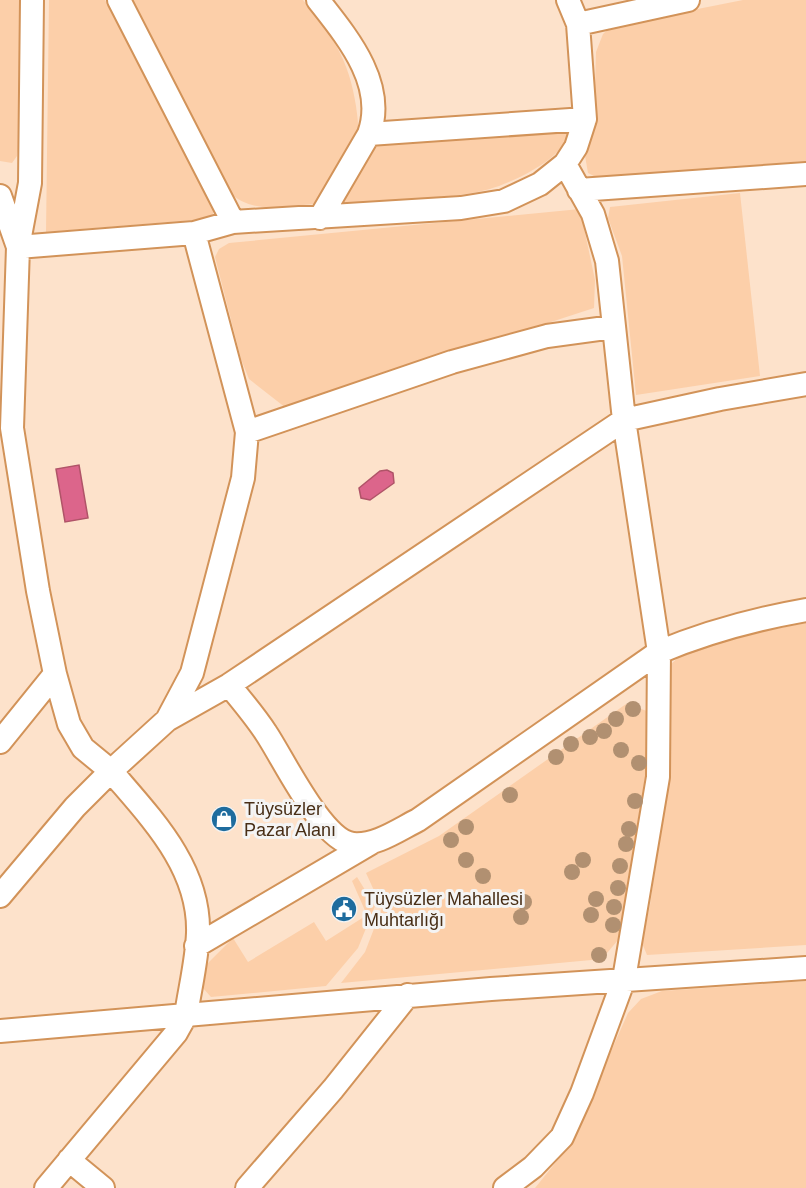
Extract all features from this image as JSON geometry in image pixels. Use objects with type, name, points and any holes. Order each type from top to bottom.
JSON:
[{"type":"street","points":[[32,0],[30,183],[18,247],[6,436],[55,674],[75,736],[83,748],[111,771],[155,823],[186,872],[196,911],[196,946],[186,1015],[176,1033],[46,1188]]},
{"type":"street","points":[[119,0],[233,222]]},
{"type":"street","points":[[318,0],[344,33],[368,81],[375,110],[369,134],[320,218]]},
{"type":"street","points":[[18,247],[194,233],[233,222],[461,208],[504,201],[540,184],[566,164],[576,147],[585,118],[578,24],[568,0]]},
{"type":"street","points":[[578,24],[688,0]]},
{"type":"street","points":[[369,134],[585,118]]},
{"type":"street","points":[[505,1188],[533,1167],[562,1137],[582,1093],[624,979],[658,777],[659,652],[624,420],[607,261],[593,214],[566,164]]},
{"type":"street","points":[[579,190],[806,174]]},
{"type":"street","points":[[0,196],[18,247]]},
{"type":"street","points":[[167,720],[192,673],[243,478],[247,432],[194,233]]},
{"type":"street","points":[[247,432],[463,359],[547,336],[613,327]]},
{"type":"street","points":[[0,896],[93,788],[167,720],[229,685],[624,420],[720,399],[806,384]]},
{"type":"street","points":[[196,946],[373,842],[427,813],[659,652],[701,635],[747,621],[806,610]]},
{"type":"street","points":[[0,742],[55,674]]},
{"type":"street","points":[[229,685],[266,732],[334,834],[353,844],[373,842]]},
{"type":"street","points":[[0,1031],[408,995],[806,968]]},
{"type":"street","points":[[247,1188],[333,1089],[408,995]]},
{"type":"street","points":[[69,1160],[103,1188]]},
{"type":"shaded area","points":[[0,0],[20,0],[20,139],[17,156],[12,163],[0,161]]},
{"type":"shaded area","points":[[49,0],[105,0],[215,205],[213,214],[206,219],[46,232]]},
{"type":"shaded area","points":[[130,0],[303,0],[323,25],[344,61],[353,89],[358,122],[357,134],[343,163],[314,204],[258,206],[237,199],[228,191]]},
{"type":"shaded area","points":[[743,0],[806,0],[806,161],[598,178],[588,173],[584,150],[594,120],[596,52],[603,34],[612,26]]},
{"type":"shaded area","points":[[568,130],[566,140],[550,159],[512,181],[490,189],[444,197],[364,205],[343,204],[343,196],[369,148],[378,142]]},
{"type":"shaded area","points":[[740,193],[760,376],[636,395],[622,256],[608,218],[610,207]]},
{"type":"shaded area","points":[[580,209],[595,280],[594,308],[286,408],[249,379],[241,359],[215,257],[219,249],[229,243]]},
{"type":"shaded area","points":[[79,465],[88,518],[65,522],[56,469]]},
{"type":"shaded area","points":[[387,470],[393,473],[394,483],[370,500],[361,498],[359,488],[380,471]]},
{"type":"shaded area","points":[[806,623],[806,945],[647,955],[642,943],[650,905],[670,761],[669,666],[683,653],[734,637]]},
{"type":"shaded area","points":[[626,704],[647,711],[646,772],[618,940],[602,959],[341,983],[365,952],[382,908],[366,873],[439,836]]},
{"type":"shaded area","points":[[357,877],[375,906],[358,948],[326,986],[211,997],[202,987],[207,964],[233,938],[248,962],[314,922],[326,941],[367,915],[352,881]]},
{"type":"shaded area","points":[[806,981],[806,1188],[535,1188],[569,1146],[628,1013],[641,999],[662,991]]},
{"type":"place","name":"Tüysüzler Pazar Alanı","points":[[224,819]]},
{"type":"place","name":"Tüysüzler Mahallesi Muhtarlığı","points":[[344,909]]}]
